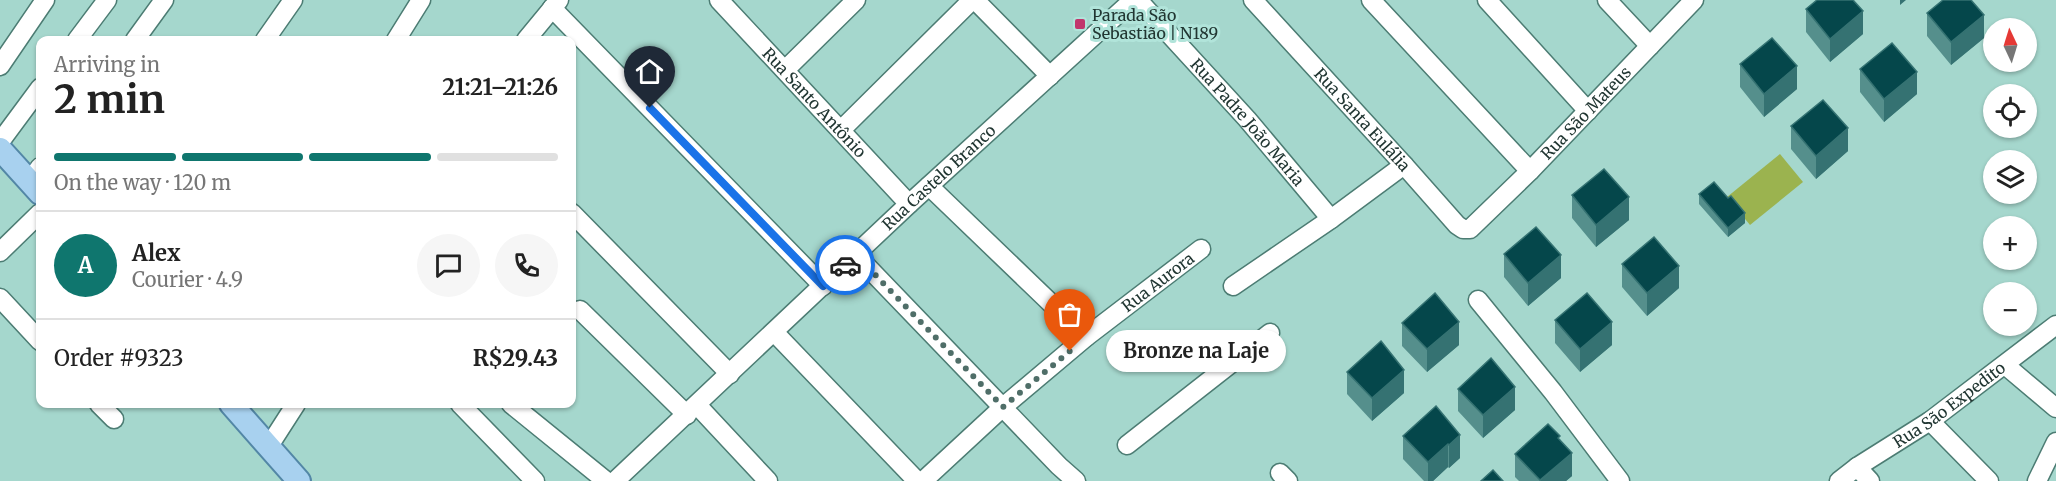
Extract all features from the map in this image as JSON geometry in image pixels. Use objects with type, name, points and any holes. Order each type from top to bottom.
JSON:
[{"type":"main road","points":[[0,149],[36,179]]},
{"type":"main road","points":[[235,408],[299,481]]},
{"type":"street","points":[[0,66],[45,0]]},
{"type":"street","points":[[79,36],[107,0]]},
{"type":"street","points":[[138,36],[164,0]]},
{"type":"street","points":[[268,36],[293,0]]},
{"type":"street","points":[[398,36],[421,0]]},
{"type":"street","name":"Rua Santo Antônio","points":[[719,0],[909,204]]},
{"type":"street","points":[[785,70],[856,0]]},
{"type":"street","points":[[841,130],[974,0],[1050,76]]},
{"type":"street","name":"Rua Castelo Branco","points":[[615,481],[909,204],[1133,0]]},
{"type":"street","name":"Rua Padre João Maria","points":[[1138,0],[1247,119],[1331,219]]},
{"type":"street","name":"Rua Santa Eulália","points":[[1253,0],[1457,225],[1463,229],[1470,229],[1476,225]]},
{"type":"street","points":[[1371,0],[1530,171]]},
{"type":"street","points":[[1487,0],[1588,111]]},
{"type":"street","points":[[1607,0],[1650,46]]},
{"type":"street","name":"Rua São Mateus","points":[[1476,225],[1694,0]]},
{"type":"street","points":[[529,36],[556,4],[823,286]]},
{"type":"street","points":[[0,142],[36,93]]},
{"type":"street","points":[[1233,286],[1331,219],[1404,165]]},
{"type":"street","points":[[929,186],[1086,337]]},
{"type":"street","points":[[0,252],[36,217]]},
{"type":"street","points":[[576,217],[730,374]]},
{"type":"street","name":"Rua Aurora","points":[[923,481],[1003,407],[1086,337],[1201,249]]},
{"type":"street","points":[[856,255],[1076,481]]},
{"type":"street","points":[[0,298],[36,337]]},
{"type":"street","points":[[1478,300],[1553,392],[1620,481]]},
{"type":"street","points":[[580,310],[768,481]]},
{"type":"street","name":"Rua São Expedito","points":[[1839,481],[1930,421],[2056,326]]},
{"type":"street","points":[[774,332],[917,481]]},
{"type":"street","points":[[1127,445],[1270,333]]},
{"type":"street","points":[[2005,365],[2056,408]]},
{"type":"street","points":[[103,408],[114,419]]},
{"type":"street","points":[[269,446],[293,408]]},
{"type":"street","points":[[464,408],[535,481]]},
{"type":"street","points":[[516,408],[606,481]]},
{"type":"street","points":[[1930,421],[1989,481]]},
{"type":"street","points":[[2037,481],[2056,442]]},
{"type":"street","points":[[1857,467],[1870,481]]},
{"type":"green space","points":[[1780,154],[1803,182],[1750,225],[1727,197]]},
{"type":"building","points":[[1817,0],[1853,0],[1863,11],[1830,39],[1806,9]]},
{"type":"building","points":[[1943,0],[1971,0],[1984,15],[1951,42],[1927,13]]},
{"type":"building","points":[[1772,38],[1797,66],[1764,94],[1740,64]]},
{"type":"building","points":[[1892,43],[1917,72],[1884,99],[1860,69]]},
{"type":"building","points":[[1823,100],[1848,128],[1816,156],[1791,126]]},
{"type":"building","points":[[1604,169],[1629,197],[1596,225],[1572,195]]},
{"type":"building","points":[[1714,182],[1728,198],[1731,196],[1745,213],[1728,228],[1699,194]]},
{"type":"building","points":[[1536,227],[1561,255],[1528,283],[1504,254]]},
{"type":"building","points":[[1654,237],[1679,266],[1647,293],[1622,264]]},
{"type":"building","points":[[1435,293],[1459,322],[1427,349],[1402,323]]},
{"type":"building","points":[[1587,293],[1612,322],[1580,349],[1555,320]]},
{"type":"building","points":[[1381,341],[1404,370],[1372,398],[1347,372]]},
{"type":"building","points":[[1491,358],[1515,387],[1483,415],[1458,389]]},
{"type":"building","points":[[1436,406],[1460,435],[1428,462],[1403,436]]},
{"type":"building","points":[[1548,424],[1572,453],[1540,480],[1515,454]]},
{"type":"building","points":[[1493,470],[1503,481],[1481,481]]},
{"type":"way so far","points":[[845,265],[856,255],[1003,407],[1070,351]]},
{"type":"place","name":"Parada São Sebastião | N189","points":[[1080,24]]},
{"type":"place","name":"Bronze na Laje","points":[[1070,351]]},
{"type":"route","points":[[650,108],[823,286],[845,265]]}]
